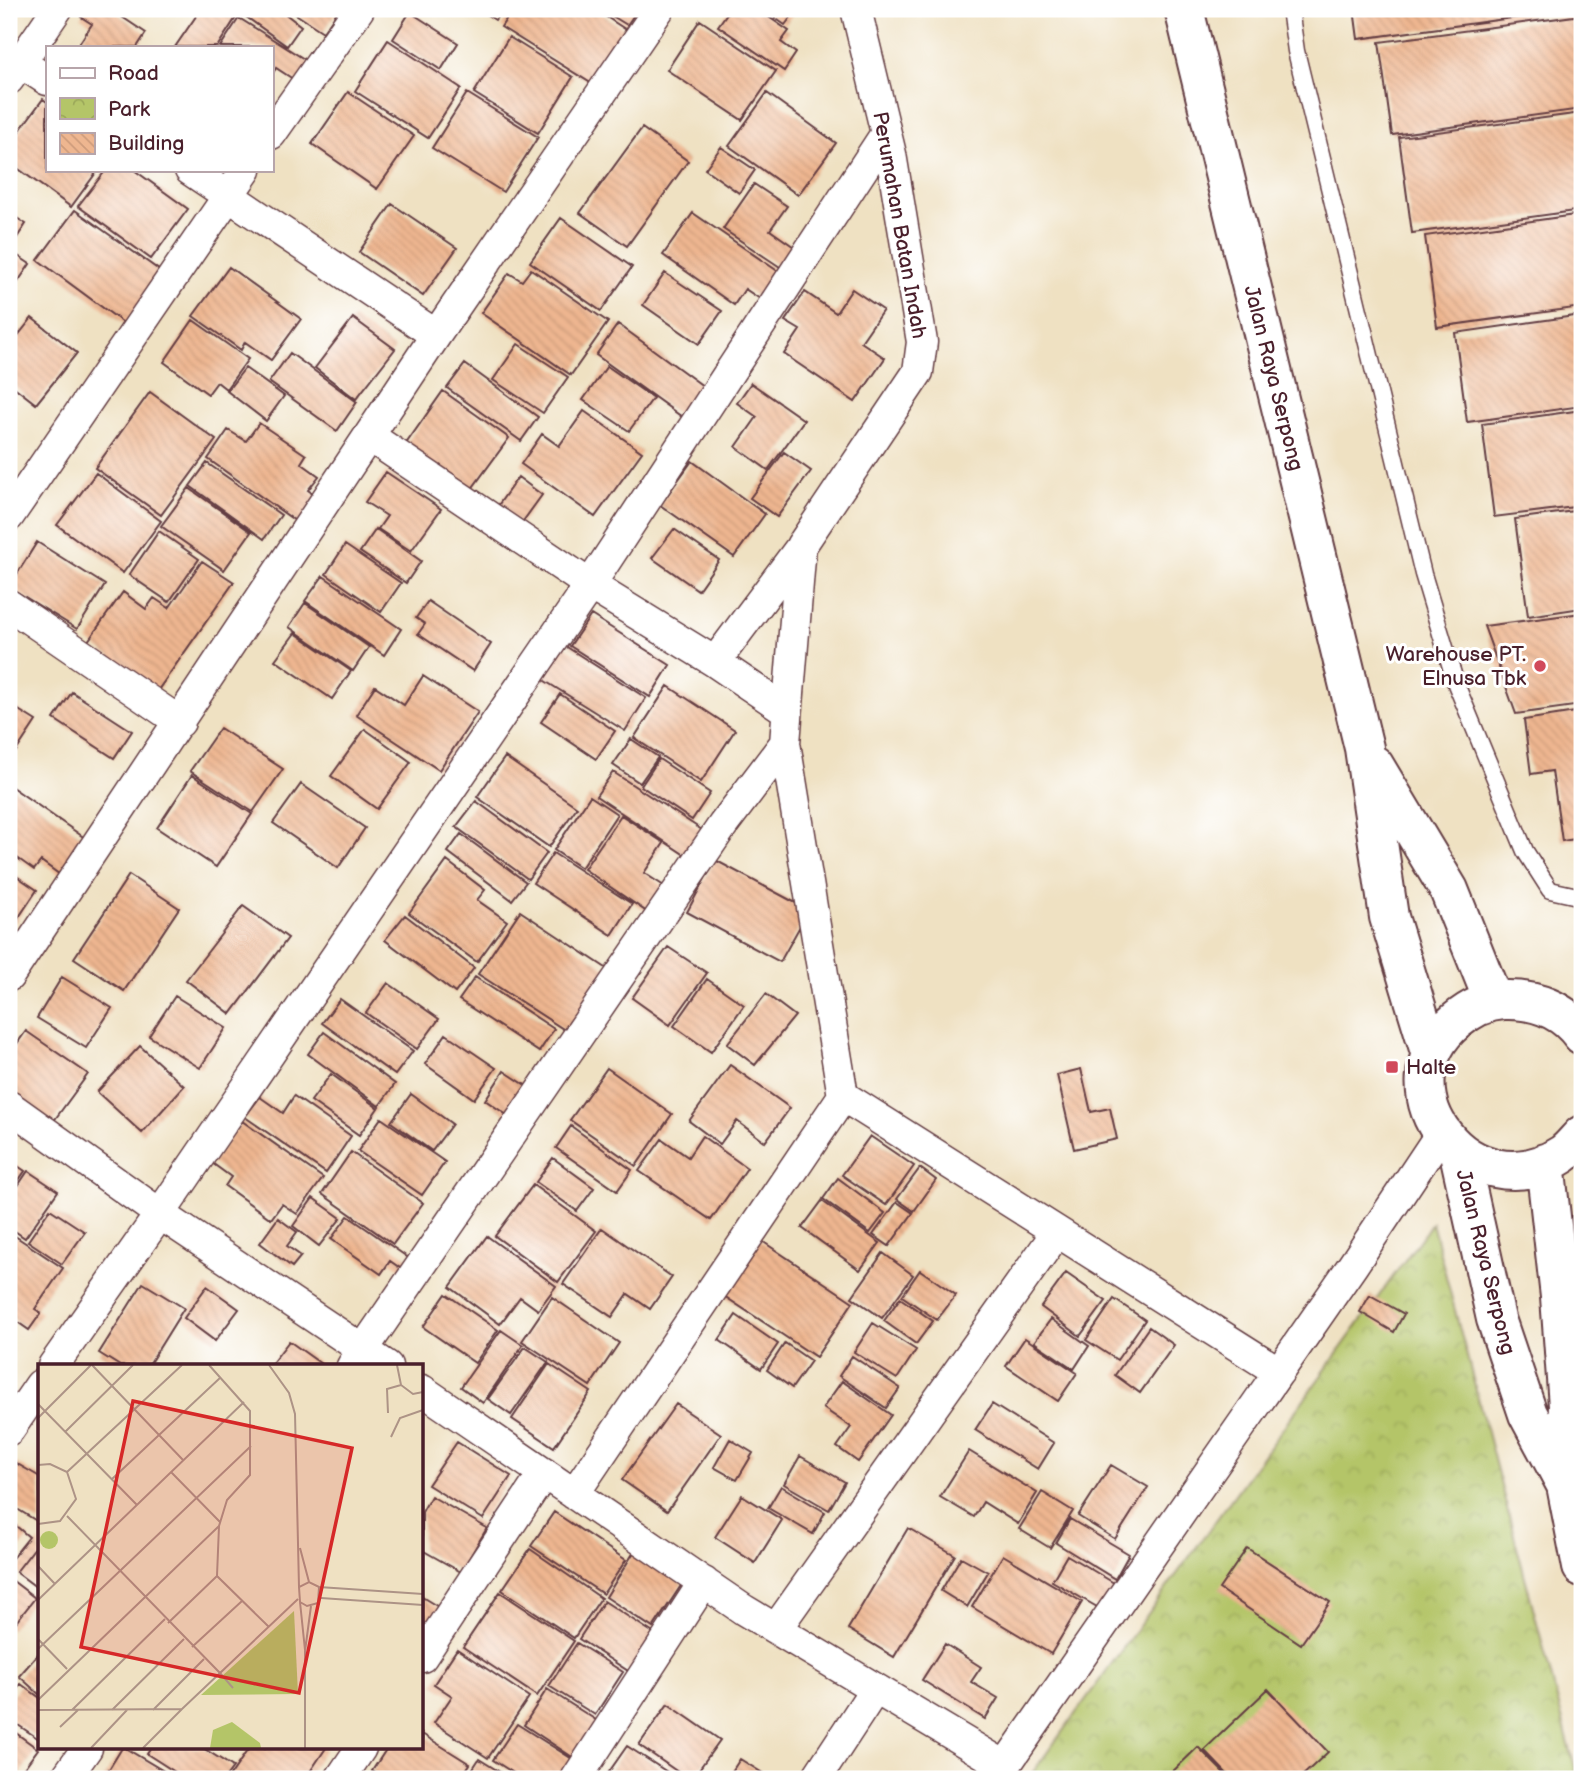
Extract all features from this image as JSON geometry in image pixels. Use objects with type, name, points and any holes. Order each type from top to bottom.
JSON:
[{"type":"main road","name":"Jalan Raya Serpong","points":[[1184,9],[1364,748],[1389,917],[1430,1052],[1426,1079],[1429,1107],[1450,1143],[1496,1320],[1528,1414],[1566,1485]]},
{"type":"main road","name":"Jalan Raya Serpong","points":[[1364,748],[1449,890],[1493,1000]]},
{"type":"main road","points":[[1430,1052],[1448,1028],[1465,1013],[1493,1000],[1524,1000],[1551,1007],[1579,1027]]},
{"type":"main road","points":[[1450,1143],[1485,1166],[1513,1171],[1545,1163],[1565,1153],[1582,1135]]},
{"type":"main road","name":"Jalan Raya Serpong","points":[[1545,1163],[1560,1297],[1567,1392],[1566,1485],[1582,1567]]},
{"type":"street","points":[[46,80],[13,66],[57,9]]},
{"type":"street","points":[[273,131],[359,9]]},
{"type":"street","points":[[9,976],[436,335],[659,9]]},
{"type":"street","name":"Perumahan Batan Indah","points":[[843,1096],[785,743],[801,546],[918,372],[922,342],[891,154],[856,9]]},
{"type":"street","points":[[54,1364],[590,585],[886,135]]},
{"type":"street","points":[[193,172],[436,335]]},
{"type":"street","points":[[9,516],[245,172]]},
{"type":"street","points":[[369,436],[590,585],[715,662],[786,710]]},
{"type":"street","points":[[715,662],[801,546]]},
{"type":"street","points":[[9,605],[180,722]]},
{"type":"street","points":[[9,1106],[367,1361],[723,825],[785,743]]},
{"type":"street","points":[[574,1494],[843,1096],[1279,1373]]},
{"type":"street","points":[[424,1391],[704,1582],[1008,1775],[1279,1373],[1450,1143]]},
{"type":"street","points":[[776,1629],[1057,1232]]},
{"type":"street","points":[[9,1430],[38,1388]]},
{"type":"street","points":[[424,1654],[544,1473]]},
{"type":"street","points":[[576,1779],[704,1582]]},
{"type":"street","points":[[816,1779],[875,1689]]},
{"type":"street","points":[[65,1779],[86,1750]]},
{"type":"street","points":[[340,1779],[360,1750]]},
{"type":"lane","points":[[1290,9],[1300,64],[1423,574],[1456,684],[1525,851],[1550,890],[1582,897]]},
{"type":"green space","points":[[1432,1223],[1578,1779],[1028,1779]]},
{"type":"building","points":[[86,9],[110,9],[146,33],[138,46],[78,46],[92,24],[81,17]]},
{"type":"building","points":[[201,9],[226,9],[237,16],[218,46],[176,46]]},
{"type":"building","points":[[251,9],[279,9],[301,26],[287,46],[245,16]]},
{"type":"building","points":[[288,9],[339,9],[323,32]]},
{"type":"building","points":[[478,9],[503,9],[495,20]]},
{"type":"building","points":[[513,9],[594,9],[628,31],[594,85],[501,27]]},
{"type":"building","points":[[601,9],[638,9],[627,25]]},
{"type":"building","points":[[730,9],[757,9],[789,31],[781,42],[796,53],[784,71],[718,26]]},
{"type":"building","points":[[762,9],[797,9],[785,25]]},
{"type":"building","points":[[1354,9],[1571,9],[1571,10],[1358,39]]},
{"type":"building","points":[[410,12],[458,43],[441,70],[393,39]]},
{"type":"building","points":[[1582,15],[1582,109],[1392,135],[1379,42]]},
{"type":"building","points":[[239,18],[312,64],[299,83],[276,68],[273,73],[273,46],[221,46]]},
{"type":"building","points":[[700,20],[776,71],[742,120],[667,70]]},
{"type":"building","points":[[509,37],[573,77],[538,133],[474,93]]},
{"type":"building","points":[[388,40],[461,88],[428,138],[355,91]]},
{"type":"building","points":[[348,92],[414,136],[377,189],[312,144]]},
{"type":"building","points":[[467,93],[538,137],[503,192],[432,148]]},
{"type":"building","points":[[767,93],[836,143],[798,195],[729,146]]},
{"type":"building","points":[[43,99],[46,101],[46,172],[97,172],[71,207],[9,162],[9,145]]},
{"type":"building","points":[[1582,113],[1582,210],[1412,233],[1399,137]]},
{"type":"building","points":[[642,128],[688,161],[627,246],[580,213]]},
{"type":"building","points":[[721,147],[755,170],[739,193],[705,169]]},
{"type":"building","points":[[104,172],[137,172],[188,209],[151,259],[78,206]]},
{"type":"building","points":[[754,184],[787,206],[770,230],[797,249],[783,269],[723,229]]},
{"type":"building","points":[[392,204],[457,248],[423,296],[359,252]]},
{"type":"building","points":[[75,210],[163,273],[125,324],[38,260]]},
{"type":"building","points":[[9,213],[26,224],[12,245],[9,243]]},
{"type":"building","points":[[693,213],[779,272],[760,299],[745,289],[734,305],[663,255]]},
{"type":"building","points":[[1582,214],[1582,307],[1437,327],[1425,236]]},
{"type":"building","points":[[561,218],[632,267],[601,311],[530,262]]},
{"type":"building","points":[[9,250],[30,264],[9,295]]},
{"type":"building","points":[[229,267],[301,319],[271,360],[245,342],[241,350],[193,316]]},
{"type":"building","points":[[531,269],[608,322],[571,375],[481,313],[509,273],[522,281]]},
{"type":"building","points":[[665,273],[722,311],[699,344],[643,305]]},
{"type":"building","points":[[852,289],[883,310],[861,342],[885,358],[855,402],[784,354],[800,330],[785,321],[805,292],[836,313]]},
{"type":"building","points":[[1582,315],[1582,406],[1467,422],[1455,333]]},
{"type":"building","points":[[32,318],[77,353],[36,404],[9,383],[9,347]]},
{"type":"building","points":[[353,318],[395,349],[356,399],[315,368]]},
{"type":"building","points":[[193,320],[248,359],[226,389],[217,382],[208,394],[164,362]]},
{"type":"building","points":[[618,324],[707,389],[685,419],[596,355]]},
{"type":"building","points":[[518,344],[568,377],[543,413],[493,380]]},
{"type":"building","points":[[290,353],[357,402],[337,431],[269,382]]},
{"type":"building","points":[[465,364],[538,417],[521,441],[447,388]]},
{"type":"building","points":[[607,366],[653,398],[629,431],[583,400]]},
{"type":"building","points":[[245,368],[284,396],[266,421],[227,391]]},
{"type":"building","points":[[751,383],[804,420],[768,470],[736,447],[757,417],[737,403]]},
{"type":"building","points":[[443,391],[509,438],[468,494],[403,448]]},
{"type":"building","points":[[150,392],[216,440],[161,515],[95,468]]},
{"type":"building","points":[[1582,410],[1582,506],[1494,517],[1482,424]]},
{"type":"building","points":[[584,411],[642,452],[595,517],[521,464],[542,434],[559,446]]},
{"type":"building","points":[[259,423],[306,455],[301,463],[319,476],[308,490],[320,499],[301,525],[208,459],[228,430],[246,441]]},
{"type":"building","points":[[784,452],[811,471],[777,517],[750,498]]},
{"type":"building","points":[[692,461],[765,514],[734,557],[660,505]]},
{"type":"building","points":[[207,463],[281,515],[264,539],[190,486]]},
{"type":"building","points":[[386,472],[441,509],[411,551],[378,529],[387,516],[365,502]]},
{"type":"building","points":[[96,473],[161,521],[123,573],[57,525]]},
{"type":"building","points":[[518,477],[542,495],[521,524],[497,507]]},
{"type":"building","points":[[189,488],[251,532],[224,570],[161,526]]},
{"type":"building","points":[[1582,510],[1582,608],[1528,616],[1515,519]]},
{"type":"building","points":[[376,529],[421,561],[406,583],[360,552]]},
{"type":"building","points":[[674,529],[719,560],[698,590],[652,558]]},
{"type":"building","points":[[159,531],[199,559],[169,602],[129,575]]},
{"type":"building","points":[[37,542],[105,585],[77,629],[9,587]]},
{"type":"building","points":[[345,545],[401,583],[381,612],[326,574]]},
{"type":"building","points":[[202,561],[234,582],[158,690],[88,641],[123,592],[146,609],[154,598],[169,608]]},
{"type":"building","points":[[323,576],[401,629],[384,655],[305,601]]},
{"type":"building","points":[[428,601],[491,644],[473,671],[418,634],[425,624],[416,618]]},
{"type":"building","points":[[305,603],[369,647],[353,671],[289,627]]},
{"type":"building","name":"Warehouse PT. Elnusa Tbk","points":[[1582,613],[1582,705],[1516,714],[1484,626]]},
{"type":"building","points":[[591,615],[670,665],[650,697],[570,646]]},
{"type":"building","points":[[295,633],[351,671],[332,699],[275,660]]},
{"type":"building","points":[[559,642],[646,698],[625,731],[537,676]]},
{"type":"building","points":[[423,676],[478,712],[439,770],[356,715],[375,686],[404,705]]},
{"type":"building","points":[[668,686],[735,730],[701,782],[634,738]]},
{"type":"building","points":[[72,692],[132,731],[114,758],[54,719]]},
{"type":"building","points":[[560,694],[615,731],[596,759],[541,722]]},
{"type":"building","points":[[9,704],[36,721],[9,762]]},
{"type":"building","points":[[1582,711],[1582,838],[1562,841],[1552,771],[1531,774],[1524,720]]},
{"type":"building","points":[[220,728],[283,769],[253,812],[190,771]]},
{"type":"building","points":[[365,729],[411,762],[377,809],[331,776]]},
{"type":"building","points":[[631,739],[658,757],[640,783],[613,765]]},
{"type":"building","points":[[505,757],[577,807],[549,847],[477,797]]},
{"type":"building","points":[[659,759],[710,793],[692,820],[641,786]]},
{"type":"building","points":[[613,772],[702,830],[685,855],[596,796]]},
{"type":"building","points":[[192,775],[252,814],[216,867],[157,828]]},
{"type":"building","points":[[301,784],[365,828],[338,868],[273,823]]},
{"type":"building","points":[[9,785],[89,841],[63,877],[41,861],[34,870],[9,852]]},
{"type":"building","points":[[590,796],[617,814],[581,868],[554,850]]},
{"type":"building","points":[[476,801],[547,853],[528,879],[456,827]]},
{"type":"building","points":[[621,815],[664,843],[644,873],[664,886],[647,912],[584,869]]},
{"type":"building","points":[[461,834],[526,882],[512,900],[448,852]]},
{"type":"building","points":[[553,853],[632,904],[612,935],[533,883]]},
{"type":"building","points":[[715,860],[809,910],[780,962],[687,912]]},
{"type":"building","points":[[447,861],[485,890],[477,900],[507,921],[477,962],[409,913]]},
{"type":"building","points":[[9,871],[37,890],[15,923],[9,919]]},
{"type":"building","points":[[129,875],[179,908],[124,991],[74,958]]},
{"type":"building","points":[[243,906],[288,938],[231,1014],[186,980]]},
{"type":"building","points":[[520,911],[612,972],[571,1034],[478,974]]},
{"type":"building","points":[[405,915],[474,968],[455,993],[385,940]]},
{"type":"building","points":[[668,947],[707,973],[670,1025],[632,998]]},
{"type":"building","points":[[62,977],[112,1008],[86,1048],[37,1018]]},
{"type":"building","points":[[475,977],[554,1029],[539,1052],[459,1000]]},
{"type":"building","points":[[707,979],[744,1005],[711,1052],[674,1026]]},
{"type":"building","points":[[388,983],[439,1019],[417,1049],[366,1013]]},
{"type":"building","points":[[766,994],[795,1016],[755,1065],[727,1044]]},
{"type":"building","points":[[175,996],[226,1028],[200,1068],[149,1036]]},
{"type":"building","points":[[340,999],[413,1051],[395,1075],[322,1023]]},
{"type":"building","points":[[26,1031],[88,1074],[53,1122],[9,1092],[9,1055]]},
{"type":"building","points":[[324,1032],[395,1084],[379,1106],[308,1054]]},
{"type":"building","points":[[446,1034],[496,1068],[474,1099],[425,1064]]},
{"type":"building","points":[[140,1046],[184,1086],[142,1133],[97,1092]]},
{"type":"building","points":[[730,1065],[790,1108],[765,1142],[737,1121],[720,1144],[689,1121]]},
{"type":"building","points":[[607,1068],[672,1114],[636,1166],[570,1120]]},
{"type":"building","points":[[1081,1069],[1091,1112],[1110,1108],[1117,1139],[1074,1149],[1057,1075]]},
{"type":"building","points":[[504,1071],[530,1088],[510,1117],[485,1100]]},
{"type":"building","points":[[331,1074],[378,1108],[359,1135],[311,1101]]},
{"type":"building","points":[[411,1094],[452,1124],[432,1151],[391,1122]]},
{"type":"building","points":[[294,1096],[351,1136],[326,1173],[245,1117],[260,1097],[283,1113]]},
{"type":"building","points":[[381,1118],[445,1162],[422,1195],[358,1151]]},
{"type":"building","points":[[242,1121],[323,1178],[297,1214],[282,1204],[271,1219],[225,1186],[231,1177],[212,1163]]},
{"type":"building","points":[[571,1126],[632,1170],[617,1191],[556,1148]]},
{"type":"building","points":[[702,1136],[747,1168],[711,1220],[639,1171],[662,1139],[688,1157]]},
{"type":"building","points":[[870,1136],[914,1166],[886,1205],[842,1175]]},
{"type":"building","points":[[351,1152],[423,1203],[393,1244],[322,1194]]},
{"type":"building","points":[[553,1158],[594,1188],[577,1211],[536,1182]]},
{"type":"building","points":[[9,1160],[25,1171],[9,1194]]},
{"type":"building","points":[[920,1168],[936,1180],[914,1211],[897,1199]]},
{"type":"building","points":[[28,1171],[58,1191],[25,1238],[9,1227],[9,1199]]},
{"type":"building","points":[[838,1178],[885,1213],[870,1233],[823,1199]]},
{"type":"building","points":[[533,1185],[596,1231],[558,1282],[495,1236]]},
{"type":"building","points":[[313,1198],[341,1218],[319,1246],[293,1226]]},
{"type":"building","points":[[822,1201],[880,1243],[860,1270],[802,1228]]},
{"type":"building","points":[[897,1202],[913,1213],[889,1246],[873,1235]]},
{"type":"building","points":[[50,1209],[85,1232],[62,1264],[28,1241]]},
{"type":"building","points":[[348,1216],[410,1259],[403,1270],[390,1261],[381,1274],[331,1239]]},
{"type":"building","points":[[278,1218],[297,1232],[287,1246],[301,1256],[292,1267],[260,1243]]},
{"type":"building","points":[[602,1228],[672,1277],[650,1309],[628,1294],[612,1317],[563,1284]]},
{"type":"building","points":[[15,1236],[63,1268],[35,1309],[41,1313],[29,1330],[9,1316],[9,1245]]},
{"type":"building","points":[[487,1236],[556,1286],[538,1310],[520,1297],[500,1324],[450,1287]]},
{"type":"building","points":[[759,1239],[853,1302],[816,1357],[721,1294]]},
{"type":"building","points":[[883,1253],[913,1275],[882,1318],[852,1297]]},
{"type":"building","points":[[920,1270],[956,1295],[937,1320],[902,1296]]},
{"type":"building","points":[[1066,1273],[1106,1301],[1080,1336],[1041,1307]]},
{"type":"building","points":[[143,1283],[184,1308],[149,1364],[117,1364],[99,1353]]},
{"type":"building","points":[[207,1286],[239,1309],[215,1341],[184,1318]]},
{"type":"building","points":[[446,1294],[498,1330],[475,1363],[423,1327]]},
{"type":"building","points":[[1370,1295],[1404,1314],[1394,1332],[1360,1312]]},
{"type":"building","points":[[552,1297],[619,1343],[590,1386],[522,1341]]},
{"type":"building","points":[[900,1298],[933,1321],[916,1344],[884,1321]]},
{"type":"building","points":[[1114,1299],[1145,1320],[1117,1360],[1086,1340]]},
{"type":"building","points":[[736,1315],[778,1344],[761,1369],[719,1340]]},
{"type":"building","points":[[1051,1319],[1089,1346],[1074,1369],[1034,1342]]},
{"type":"building","points":[[873,1323],[916,1350],[897,1379],[854,1352]]},
{"type":"building","points":[[1149,1327],[1174,1345],[1140,1393],[1115,1375]]},
{"type":"building","points":[[501,1330],[523,1345],[483,1403],[461,1387]]},
{"type":"building","points":[[1025,1338],[1077,1373],[1058,1401],[1006,1366]]},
{"type":"building","points":[[289,1341],[321,1364],[274,1364]]},
{"type":"building","points":[[785,1343],[811,1361],[792,1388],[767,1370]]},
{"type":"building","points":[[525,1347],[548,1362],[511,1415],[488,1399]]},
{"type":"building","points":[[852,1356],[900,1388],[886,1408],[839,1376]]},
{"type":"building","points":[[549,1364],[591,1392],[554,1447],[512,1419]]},
{"type":"building","points":[[842,1381],[891,1415],[858,1462],[837,1447],[851,1427],[823,1408]]},
{"type":"building","points":[[676,1404],[721,1434],[667,1511],[622,1480]]},
{"type":"building","points":[[992,1404],[1054,1443],[1038,1469],[975,1430]]},
{"type":"building","points":[[730,1439],[753,1453],[737,1480],[714,1467]]},
{"type":"building","points":[[457,1442],[511,1476],[483,1519],[428,1485]]},
{"type":"building","points":[[969,1451],[1037,1493],[1018,1524],[983,1502],[974,1517],[940,1497]]},
{"type":"building","points":[[800,1456],[845,1482],[829,1510],[784,1484]]},
{"type":"building","points":[[14,1462],[38,1476],[38,1522],[9,1504],[9,1471]]},
{"type":"building","points":[[1111,1465],[1148,1487],[1115,1539],[1078,1516]]},
{"type":"building","points":[[781,1486],[825,1512],[813,1534],[768,1508]]},
{"type":"building","points":[[1042,1492],[1073,1511],[1050,1548],[1019,1529]]},
{"type":"building","points":[[742,1495],[782,1520],[755,1563],[715,1537]]},
{"type":"building","points":[[431,1496],[487,1528],[461,1572],[424,1551],[424,1508]]},
{"type":"building","points":[[554,1512],[626,1560],[603,1594],[531,1546]]},
{"type":"building","points":[[1070,1519],[1129,1554],[1115,1579],[1056,1543]]},
{"type":"building","points":[[9,1520],[29,1537],[9,1562]]},
{"type":"building","points":[[908,1528],[955,1555],[894,1657],[848,1629]]},
{"type":"building","points":[[38,1544],[38,1588],[16,1572]]},
{"type":"building","points":[[1247,1548],[1330,1602],[1301,1644],[1219,1589]]},
{"type":"building","points":[[530,1549],[601,1598],[574,1638],[502,1590]]},
{"type":"building","points":[[634,1552],[682,1584],[653,1628],[606,1597]]},
{"type":"building","points":[[1003,1555],[1082,1602],[1051,1654],[972,1607]]},
{"type":"building","points":[[1067,1555],[1119,1586],[1104,1611],[1052,1581]]},
{"type":"building","points":[[961,1557],[988,1572],[967,1607],[941,1591]]},
{"type":"building","points":[[9,1578],[35,1598],[9,1631]]},
{"type":"building","points":[[500,1592],[574,1641],[537,1696],[463,1647]]},
{"type":"building","points":[[424,1598],[440,1608],[424,1633]]},
{"type":"building","points":[[604,1601],[661,1638],[636,1676],[579,1639]]},
{"type":"building","points":[[577,1643],[623,1672],[595,1715],[549,1686]]},
{"type":"building","points":[[945,1644],[981,1667],[971,1682],[998,1698],[985,1719],[922,1680]]},
{"type":"building","points":[[457,1649],[529,1697],[488,1758],[434,1723],[452,1696],[434,1684]]},
{"type":"building","points":[[38,1654],[38,1693],[19,1676]]},
{"type":"building","points":[[21,1684],[38,1697],[38,1738],[9,1719],[9,1700]]},
{"type":"building","points":[[547,1689],[607,1727],[583,1764],[524,1725]]},
{"type":"building","points":[[1268,1689],[1328,1752],[1299,1779],[1232,1779],[1204,1750]]},
{"type":"building","points":[[668,1704],[720,1740],[692,1779],[688,1779],[639,1745]]},
{"type":"building","points":[[517,1724],[580,1764],[570,1779],[523,1779],[493,1760]]},
{"type":"building","points":[[9,1728],[38,1749],[16,1779],[9,1779]]},
{"type":"building","points":[[424,1735],[470,1764],[460,1779],[385,1779],[372,1771],[386,1750],[424,1750]]},
{"type":"building","points":[[627,1746],[678,1779],[604,1779]]},
{"type":"building","points":[[1198,1747],[1230,1779],[1165,1779]]},
{"type":"building","points":[[121,1750],[128,1750],[177,1779],[103,1779]]},
{"type":"building","points":[[150,1750],[206,1750],[233,1767],[224,1779],[186,1779],[147,1754]]},
{"type":"building","points":[[248,1750],[325,1750],[305,1779],[228,1779]]},
{"type":"building","points":[[479,1759],[511,1779],[466,1779]]},
{"type":"building","points":[[740,1759],[772,1779],[727,1779]]},
{"type":"place","name":"Warehouse PT. Elnusa Tbk","points":[[1540,666]]},
{"type":"place","name":"Halte","points":[[1392,1067]]}]
